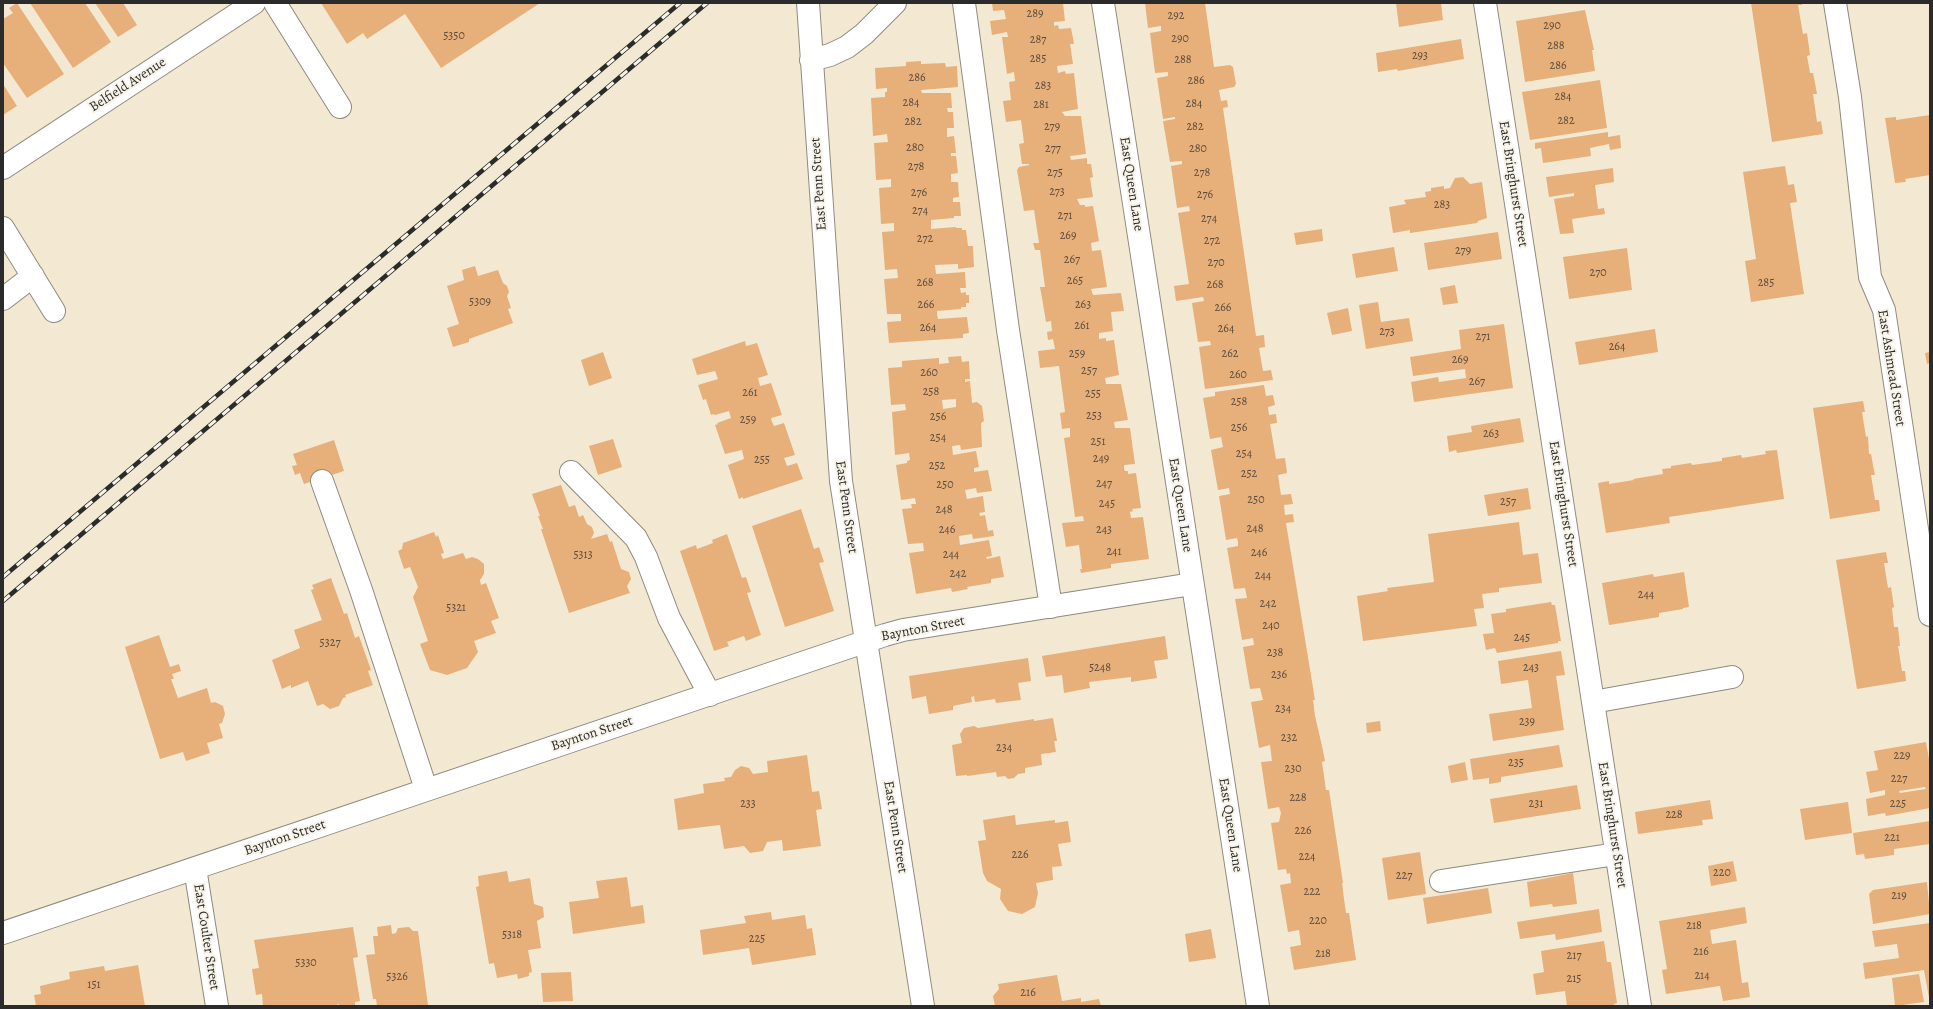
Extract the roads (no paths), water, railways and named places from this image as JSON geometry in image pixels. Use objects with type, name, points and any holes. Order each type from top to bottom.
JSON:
[{"type":"street","name":"Belfield Avenue","points":[[3,168],[254,3]]},
{"type":"street","points":[[276,3],[340,107]]},
{"type":"street","name":"East Penn Street","points":[[808,3],[841,480],[923,1006]]},
{"type":"street","points":[[811,60],[830,55],[847,47],[864,34],[895,3]]},
{"type":"street","points":[[964,3],[1008,330],[1051,606]]},
{"type":"street","name":"East Queen Lane","points":[[1103,3],[1258,1006]]},
{"type":"street","name":"East Bringhurst Street","points":[[1485,3],[1640,1006]]},
{"type":"street","name":"East Ashmead Street","points":[[1835,3],[1850,97],[1870,276],[1884,310],[1930,615]]},
{"type":"street","points":[[3,228],[54,311]]},
{"type":"street","points":[[3,299],[33,276]]},
{"type":"street","points":[[571,472],[636,538],[646,557],[669,618],[710,695]]},
{"type":"street","points":[[322,481],[361,590],[426,789]]},
{"type":"street","name":"Baynton Street","points":[[3,933],[866,641],[904,630],[1192,584]]},
{"type":"street","points":[[1593,702],[1732,677]]},
{"type":"street","points":[[1441,881],[1616,854]]},
{"type":"street","name":"East Coulter Street","points":[[195,868],[217,1006]]},
{"type":"railway","points":[[3,577],[680,3]]},
{"type":"railway","points":[[3,601],[707,3]]}]
